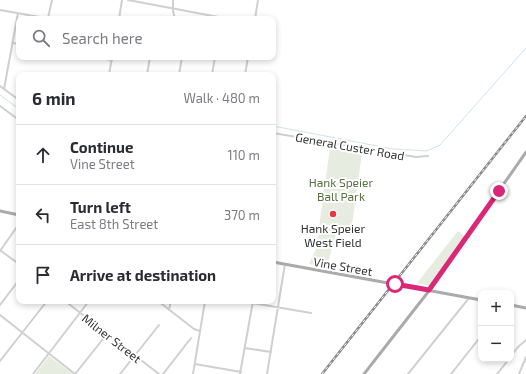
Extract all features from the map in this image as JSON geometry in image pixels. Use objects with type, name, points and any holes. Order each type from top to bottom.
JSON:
[{"type":"main road","points":[[364,374],[429,290],[526,152]]},
{"type":"main road","points":[[0,211],[16,214]]},
{"type":"main road","name":"Vine Street","points":[[276,262],[478,299]]},
{"type":"main road","points":[[514,306],[526,308]]},
{"type":"street","points":[[48,16],[52,0]]},
{"type":"street","points":[[119,16],[122,0]]},
{"type":"street","points":[[128,0],[213,16]]},
{"type":"street","points":[[173,0],[172,8],[174,16]]},
{"type":"street","points":[[255,16],[258,0]]},
{"type":"street","points":[[0,10],[36,16]]},
{"type":"street","points":[[4,89],[16,23]]},
{"type":"street","points":[[12,43],[16,44]]},
{"type":"street","points":[[110,72],[112,60]]},
{"type":"street","points":[[148,72],[150,60]]},
{"type":"street","points":[[180,72],[182,60]]},
{"type":"street","points":[[212,72],[214,60]]},
{"type":"street","points":[[246,72],[248,60]]},
{"type":"street","points":[[0,86],[16,98]]},
{"type":"street","points":[[0,106],[16,118]]},
{"type":"street","name":"General Custer Road","points":[[276,134],[416,157],[428,156]]},
{"type":"street","points":[[16,228],[0,251],[16,262]]},
{"type":"street","points":[[267,374],[285,264]]},
{"type":"street","points":[[0,305],[16,284]]},
{"type":"street","points":[[408,374],[470,297]]},
{"type":"street","points":[[0,361],[45,304]]},
{"type":"street","name":"Milner Street","points":[[70,304],[159,374]]},
{"type":"street","points":[[33,374],[87,304]]},
{"type":"street","points":[[162,304],[194,329],[200,330]]},
{"type":"street","points":[[169,310],[170,304]]},
{"type":"street","points":[[192,374],[204,304]]},
{"type":"street","points":[[194,364],[240,373],[253,304]]},
{"type":"street","points":[[263,304],[311,313]]},
{"type":"street","points":[[0,315],[75,374],[107,334]]},
{"type":"street","points":[[120,374],[159,325]]},
{"type":"street","points":[[163,374],[191,338]]},
{"type":"street","points":[[451,374],[478,340]]},
{"type":"street","points":[[514,353],[526,340]]},
{"type":"street","points":[[245,348],[271,352]]},
{"type":"street","points":[[518,374],[526,357]]},
{"type":"street","points":[[497,374],[506,362]]},
{"type":"green space","name":"Hank Speier Ball Park","points":[[330,148],[362,153],[352,225],[340,229],[335,237],[327,267],[309,264],[316,249]]},
{"type":"green space","points":[[458,231],[467,238],[429,286],[417,283]]},
{"type":"green space","points":[[49,356],[73,374],[35,374]]},
{"type":"waterway","points":[[276,127],[393,149],[427,151],[440,145],[526,48]]},
{"type":"waterway","points":[[0,95],[16,107]]},
{"type":"railway","points":[[322,374],[526,116]]},
{"type":"place","name":"Hank Speier West Field","points":[[333,214]]},
{"type":"route","points":[[395,284],[429,290],[499,191]]}]
